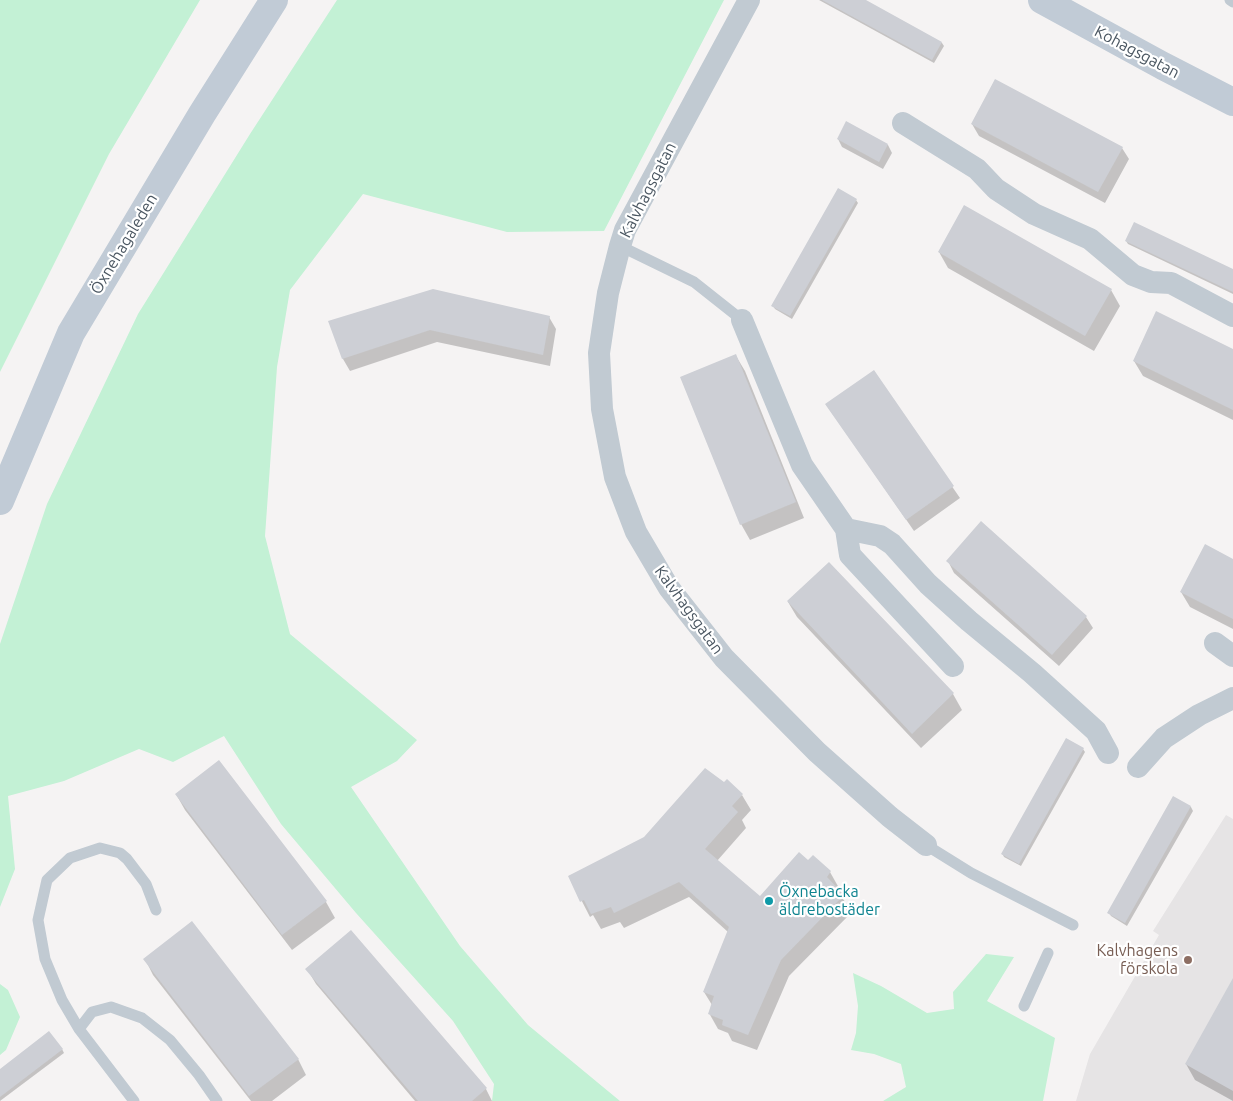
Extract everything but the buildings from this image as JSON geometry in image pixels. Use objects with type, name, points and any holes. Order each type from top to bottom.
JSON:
[{"type":"street","name":"Öxnehagaleden","points":[[0,501],[71,333],[192,130],[274,0]]},
{"type":"street","name":"Kalvhagsgatan","points":[[749,0],[624,230],[608,293],[600,353],[602,409],[615,477],[636,532],[669,588],[724,658],[817,752],[890,817],[926,845]]},
{"type":"street","name":"Kohagsgatan","points":[[1042,0],[1233,102]]},
{"type":"street","points":[[903,123],[977,169],[996,189],[1034,214],[1090,239],[1133,275],[1151,282],[1171,283],[1233,316]]},
{"type":"street","points":[[742,320],[802,466],[846,529],[850,555],[953,666]]},
{"type":"street","points":[[846,529],[880,536],[892,544],[948,603],[1032,673],[1096,731],[1108,753]]},
{"type":"street","points":[[1215,643],[1233,656]]},
{"type":"street","points":[[1138,767],[1164,738],[1199,715],[1233,698]]},
{"type":"lane","points":[[620,246],[694,282],[742,320]]},
{"type":"lane","points":[[926,845],[971,873],[1073,925]]},
{"type":"lane","points":[[134,1101],[79,1029],[62,1000],[45,959],[38,920],[47,880],[70,858],[100,848],[120,853],[127,859],[146,884],[156,910]]},
{"type":"lane","points":[[1024,1006],[1048,953]]},
{"type":"lane","points":[[79,1029],[92,1012],[111,1007],[142,1018],[170,1040],[199,1075],[217,1101]]},
{"type":"shaded area","name":"Kalvhagens förskola","points":[[1226,815],[1233,819],[1233,1101],[1076,1101],[1090,1054],[1159,935],[1153,931]]},
{"type":"green space","points":[[0,0],[200,0],[109,154],[0,372]]},
{"type":"green space","points":[[337,0],[724,0],[604,231],[507,232],[363,194],[290,290],[277,367],[265,536],[290,634],[417,740],[397,761],[351,787],[460,946],[528,1025],[620,1101],[492,1101],[494,1084],[453,1021],[356,913],[281,824],[224,736],[173,762],[139,749],[64,781],[8,796],[15,869],[0,907],[0,644],[47,504],[138,314],[250,134]]},
{"type":"green space","points":[[986,954],[1014,957],[987,1001],[1055,1038],[1043,1101],[883,1101],[906,1087],[901,1064],[874,1054],[851,1050],[856,1033],[858,1006],[853,973],[881,986],[927,1013],[954,1009],[953,992]]},
{"type":"green space","points":[[0,984],[8,990],[20,1017],[6,1050],[0,1055]]},
{"type":"place","name":"Öxnebacka äldrebostäder","points":[[769,901]]},
{"type":"place","name":"Kalvhagens förskola","points":[[1188,960]]}]
